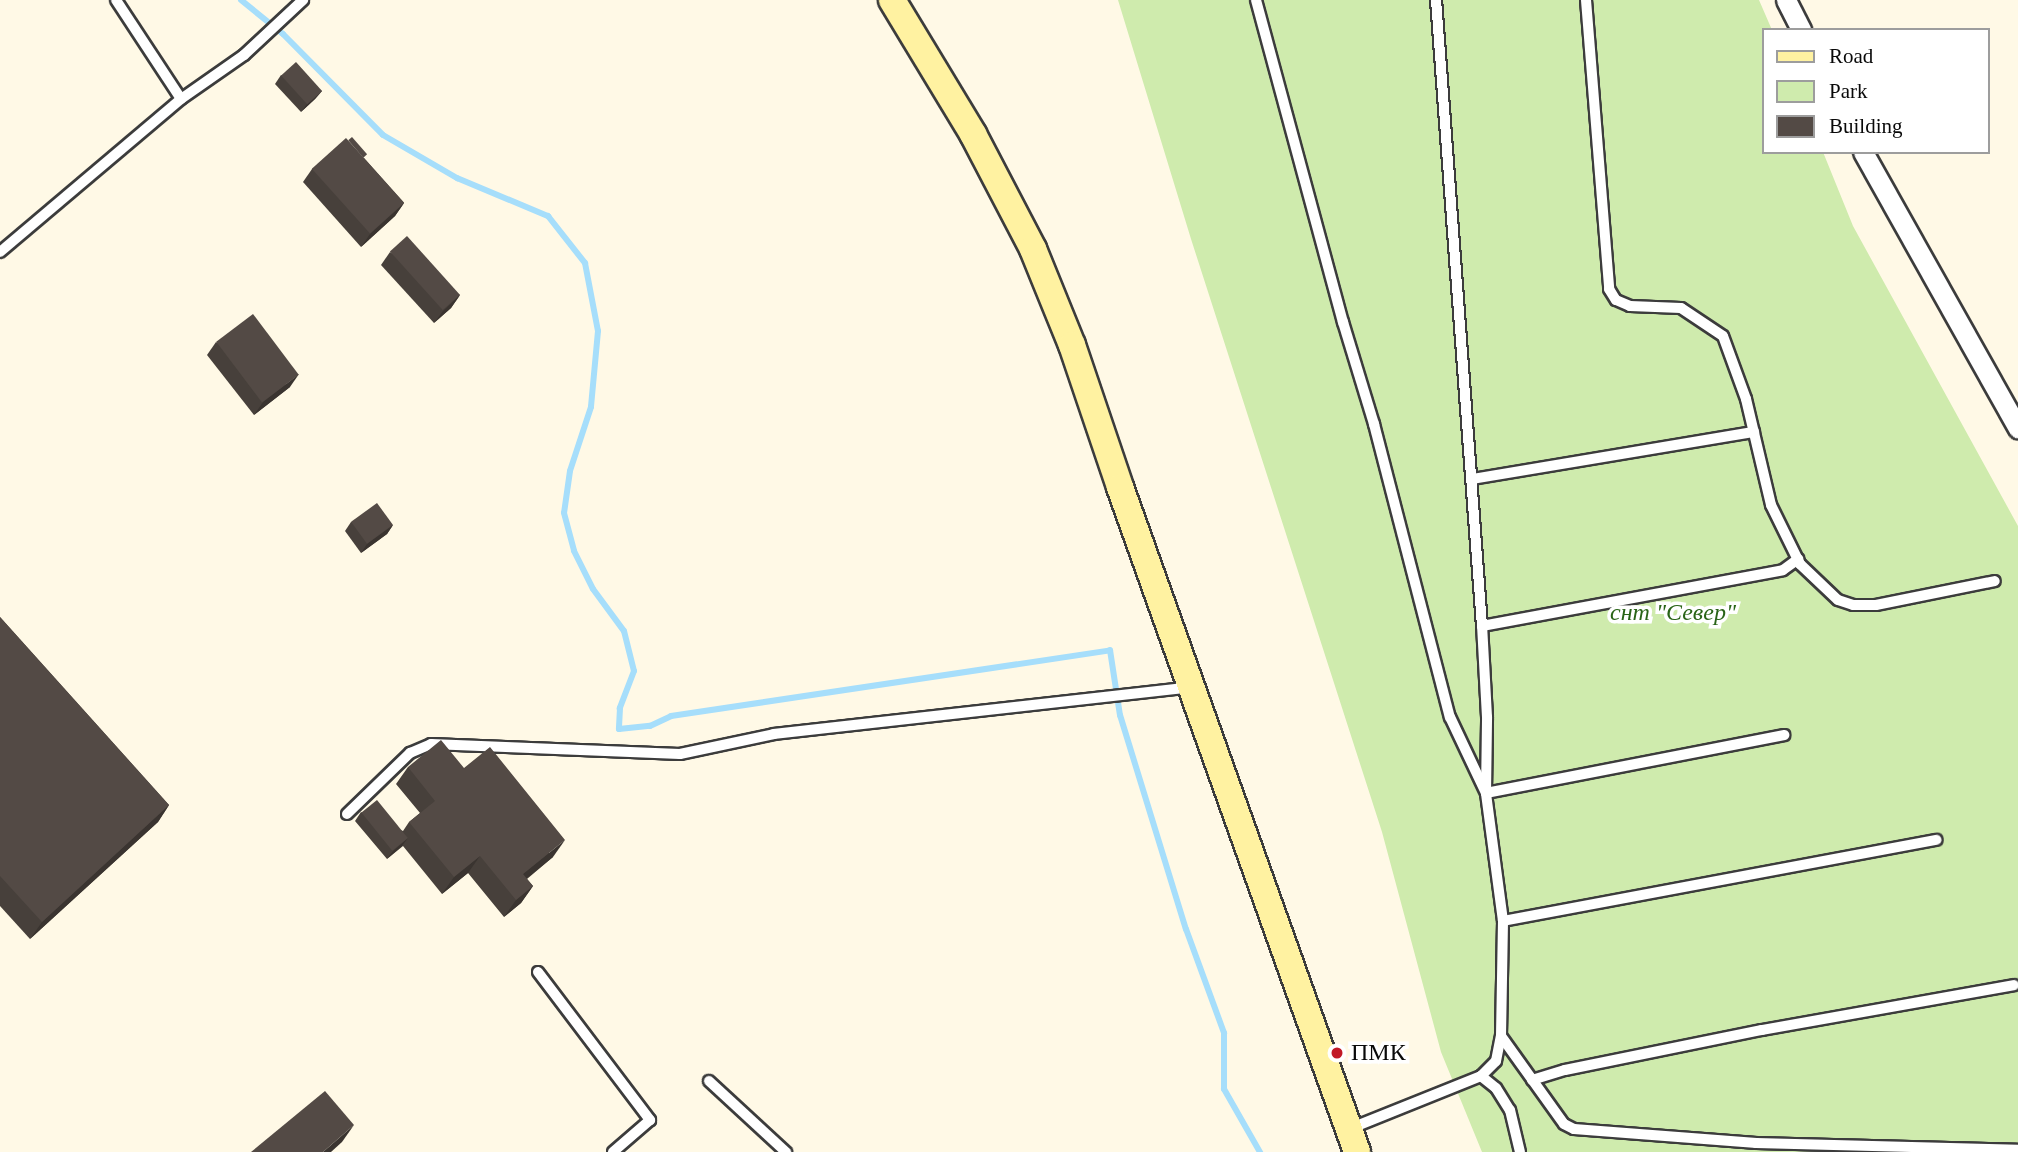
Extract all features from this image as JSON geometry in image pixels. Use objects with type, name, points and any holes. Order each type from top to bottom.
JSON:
[{"type":"street","points":[[892,0],[973,134],[1033,249],[1072,345],[1353,1141]]},
{"type":"street","points":[[1786,0],[1800,28]]},
{"type":"street","points":[[1864,154],[2018,428]]},
{"type":"lane","points":[[116,0],[181,99]]},
{"type":"lane","points":[[0,252],[181,99],[244,55],[303,0]]},
{"type":"lane","points":[[1256,0],[1343,323],[1374,424],[1450,717],[1486,793]]},
{"type":"lane","points":[[1353,1141],[1481,1076],[1496,1061],[1501,1036],[1503,921],[1486,793],[1487,717],[1482,626],[1436,0]]},
{"type":"lane","points":[[1586,0],[1609,289],[1616,300],[1630,306],[1681,308],[1723,337],[1746,399],[1770,505],[1798,559],[1822,587],[1838,600],[1853,605],[1876,605],[1995,581]]},
{"type":"lane","points":[[1472,479],[1754,432]]},
{"type":"lane","points":[[1482,626],[1783,570],[1798,559]]},
{"type":"lane","points":[[347,814],[410,753],[431,744],[680,754],[774,734],[1191,687]]},
{"type":"lane","points":[[1486,793],[1784,735]]},
{"type":"lane","points":[[1503,921],[1936,841]]},
{"type":"lane","points":[[538,972],[650,1120],[613,1152]]},
{"type":"lane","points":[[1532,1080],[1565,1070],[1762,1031],[2014,985]]},
{"type":"lane","points":[[1501,1036],[1523,1072],[1532,1080],[1564,1124],[1574,1129],[1756,1143],[2018,1150]]},
{"type":"lane","points":[[1481,1076],[1496,1088],[1510,1110],[1520,1152]]},
{"type":"lane","points":[[709,1081],[786,1152]]},
{"type":"green space","name":"снт \"Север\"","points":[[1118,0],[1759,0],[1771,28],[1762,28],[1762,154],[1824,154],[1853,226],[2018,526],[2018,1152],[1482,1152],[1441,1052],[1382,832],[1191,239]]},
{"type":"building","points":[[296,62],[322,91],[307,104],[281,75]]},
{"type":"building","points":[[352,137],[367,154],[363,158],[348,140]]},
{"type":"building","points":[[346,138],[404,203],[370,233],[312,169]]},
{"type":"building","points":[[407,236],[460,295],[443,310],[390,251]]},
{"type":"building","points":[[253,314],[299,375],[262,402],[216,342]]},
{"type":"building","points":[[377,503],[393,525],[367,544],[351,522]]},
{"type":"building","points":[[0,617],[169,805],[42,922],[0,876]]},
{"type":"building","points":[[441,740],[464,768],[490,747],[565,840],[523,874],[533,886],[516,900],[480,856],[454,877],[409,822],[435,801],[408,767]]},
{"type":"building","points":[[377,800],[408,838],[392,851],[361,813]]},
{"type":"building","points":[[325,1091],[354,1125],[323,1152],[251,1152]]},
{"type":"waterway","points":[[241,0],[283,34],[383,135],[457,178],[548,216],[585,263],[598,331],[591,407],[570,471],[564,513],[574,551],[593,589],[624,631],[634,671],[620,708],[619,729],[650,726],[671,716],[1110,650],[1120,715],[1186,929],[1224,1033],[1224,1089],[1260,1152]]},
{"type":"place","name":"ПМК","points":[[1337,1053]]}]
